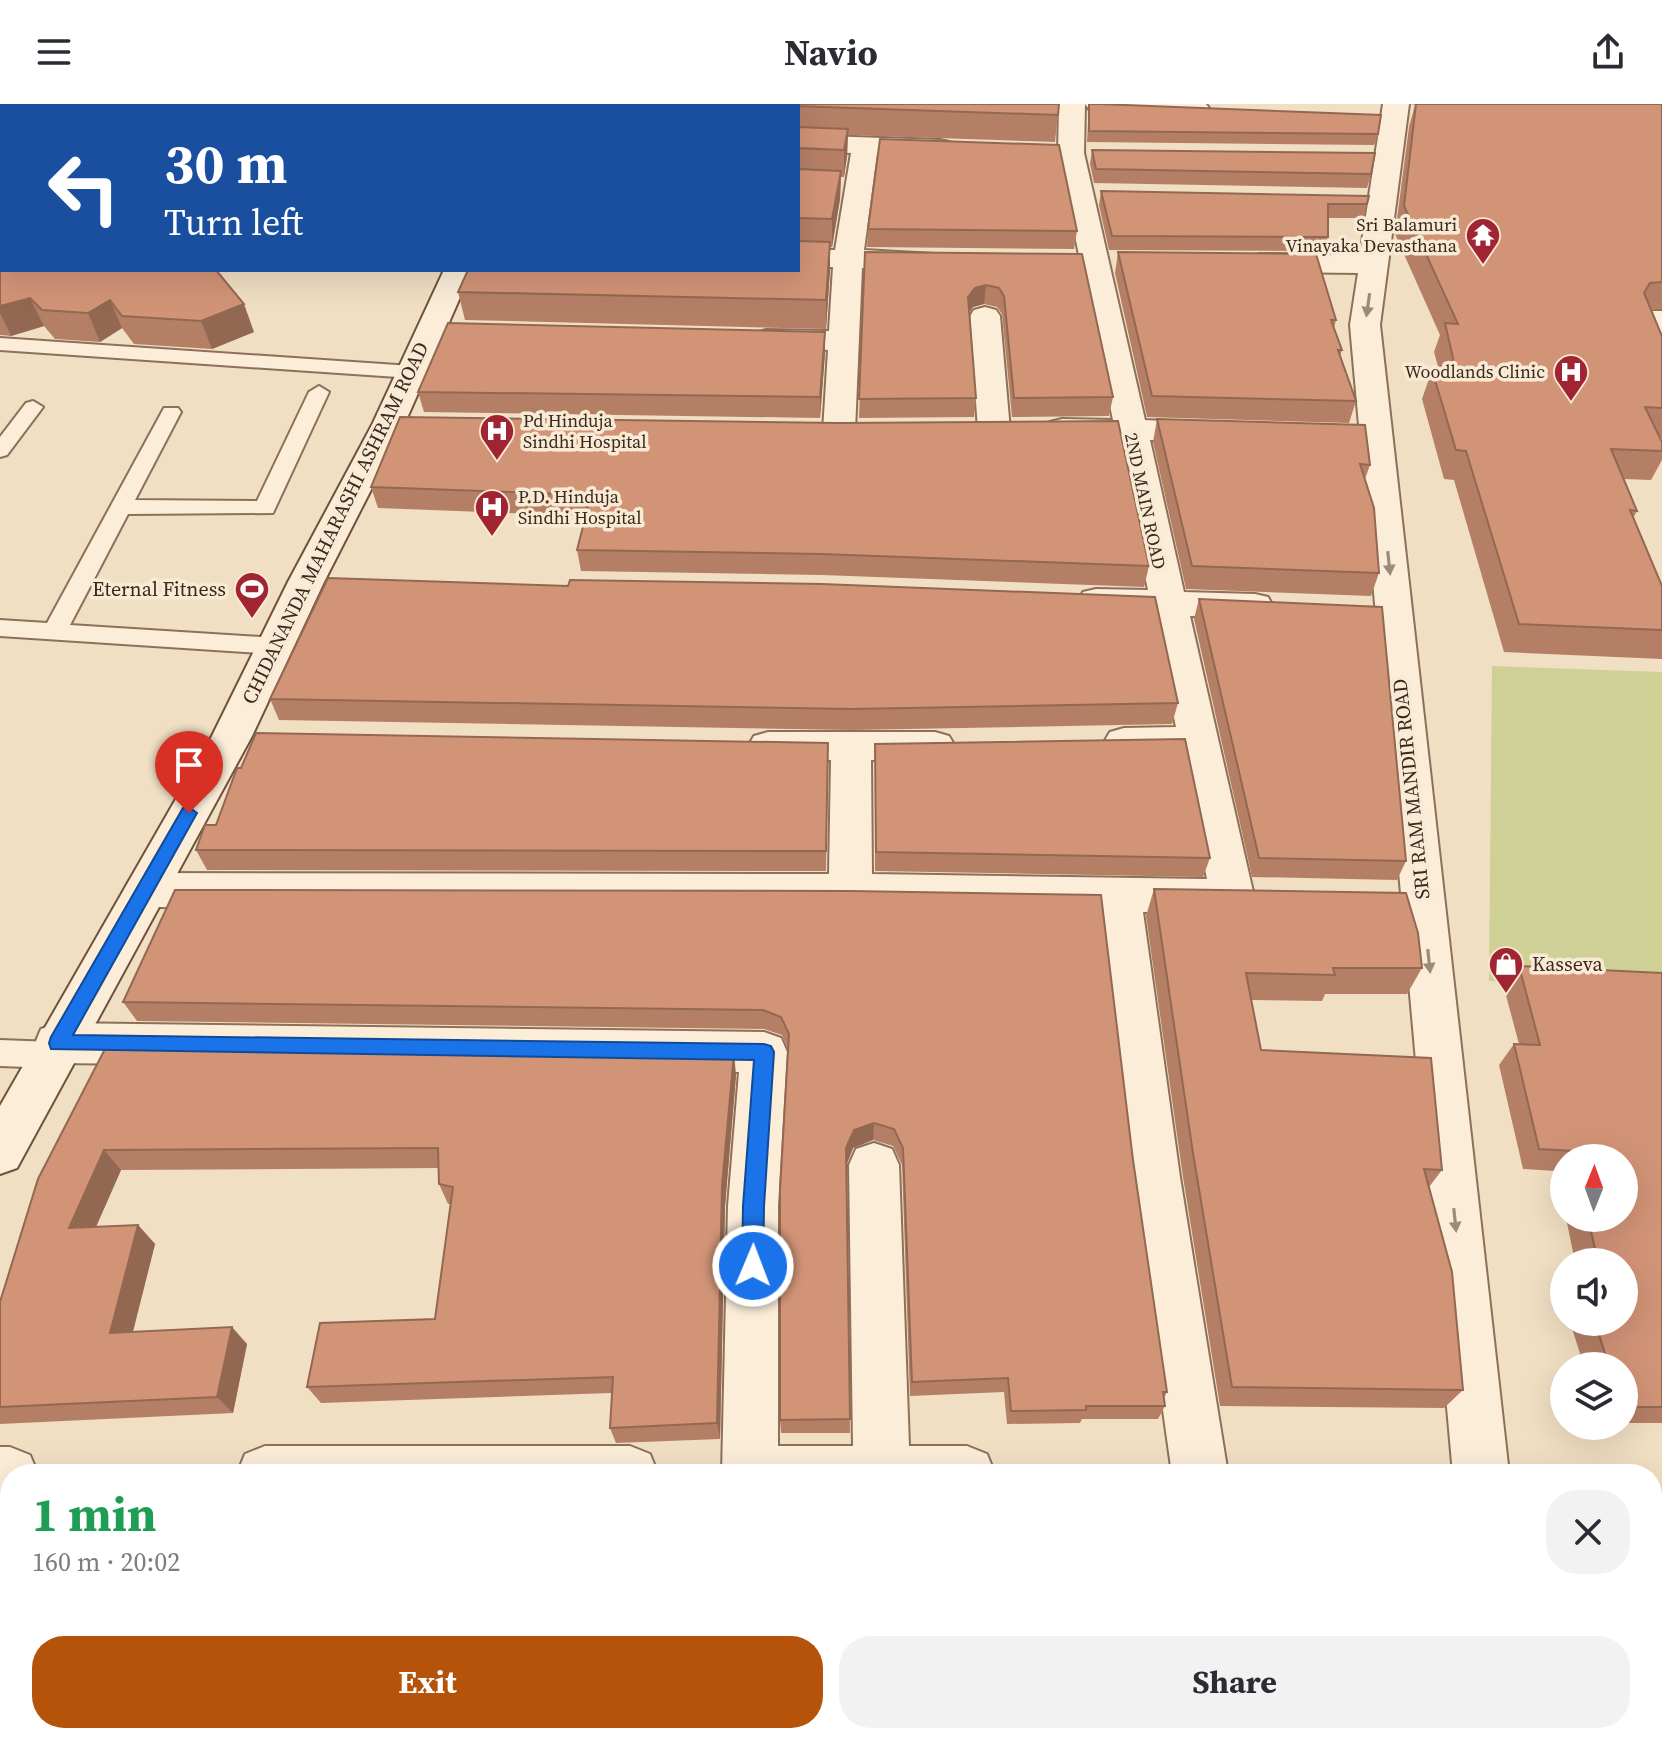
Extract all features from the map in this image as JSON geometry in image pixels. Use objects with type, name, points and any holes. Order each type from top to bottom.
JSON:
[{"type":"street","name":"2ND MAIN ROAD","points":[[1072,104],[1071,153],[1097,194],[1095,261],[1167,603],[1198,741],[1248,897],[1119,894]]},
{"type":"street","points":[[1098,104],[1223,109]]},
{"type":"street","name":"SRI RAM MANDIR ROAD","points":[[1395,113],[1373,156],[1367,199],[1373,264],[1365,325],[1360,436],[1406,900],[1480,1464]]},
{"type":"street","points":[[800,143],[960,149]]},
{"type":"street","points":[[839,431],[848,259],[842,188],[865,145]]},
{"type":"street","points":[[800,258],[956,260]]},
{"type":"street","points":[[1234,263],[1373,264]]},
{"type":"street","name":"CHIDANANDA MAHARASHI ASHRAM ROAD","points":[[0,1152],[232,736],[276,646],[322,582],[403,425],[412,372],[444,331],[458,272]]},
{"type":"street","points":[[985,316],[978,430],[1237,432]]},
{"type":"street","points":[[1662,320],[1648,320],[1662,358]]},
{"type":"street","points":[[731,338],[842,341]]},
{"type":"street","points":[[1057,599],[1288,608]]},
{"type":"street","points":[[232,736],[279,737]]},
{"type":"street","points":[[1088,743],[1198,741]]},
{"type":"street","points":[[725,745],[977,745]]},
{"type":"street","points":[[850,891],[851,747]]},
{"type":"street","points":[[146,890],[1119,894],[1155,1177],[1198,1464]]},
{"type":"street","points":[[55,1049],[764,1052],[753,1206],[750,1464]]},
{"type":"street","points":[[874,1165],[882,1464]]},
{"type":"lane","points":[[0,344],[412,372]]},
{"type":"lane","points":[[120,507],[265,508],[319,392]]},
{"type":"lane","points":[[0,451],[33,407]]},
{"type":"lane","points":[[54,632],[171,412]]},
{"type":"lane","points":[[0,628],[276,646]]},
{"type":"lane","points":[[0,1053],[55,1049]]},
{"type":"green space","points":[[1492,666],[1662,672],[1662,986],[1489,981]]},
{"type":"building","points":[[800,104],[1059,104],[1058,115],[800,106]]},
{"type":"building","points":[[1089,104],[1381,115],[1378,134],[1089,131]]},
{"type":"building","points":[[1416,104],[1662,104],[1662,282],[1650,283],[1644,293],[1662,336],[1662,408],[1645,407],[1662,442],[1662,451],[1611,449],[1637,511],[1630,510],[1662,586],[1662,630],[1519,624],[1466,451],[1456,450],[1432,370],[1456,371],[1445,323],[1458,324],[1404,206]]},
{"type":"building","points":[[800,127],[848,129],[844,150],[800,148]]},
{"type":"building","points":[[880,139],[1059,145],[1077,231],[868,229]]},
{"type":"building","points":[[1092,150],[1375,153],[1371,174],[1096,169]]},
{"type":"building","points":[[800,169],[841,171],[832,219],[800,218]]},
{"type":"building","points":[[1101,191],[1369,196],[1367,204],[1328,204],[1328,237],[1112,236]]},
{"type":"building","points":[[800,241],[830,242],[826,300],[458,292],[467,272],[800,272]]},
{"type":"building","points":[[865,252],[1082,254],[1113,397],[1014,398],[1004,296],[999,288],[986,285],[975,288],[968,297],[976,398],[859,399]]},
{"type":"building","points":[[1118,252],[1316,254],[1336,320],[1331,320],[1342,350],[1338,350],[1356,401],[1152,396]]},
{"type":"building","points":[[0,272],[218,272],[244,304],[201,321],[122,316],[110,300],[88,313],[42,310],[30,298],[0,306]]},
{"type":"building","points":[[448,323],[825,332],[820,397],[418,392]]},
{"type":"building","points":[[400,417],[839,423],[1118,421],[1149,566],[822,554],[577,550],[591,495],[371,487]]},
{"type":"building","points":[[1157,419],[1365,425],[1370,465],[1360,464],[1374,508],[1379,573],[1192,566]]},
{"type":"building","points":[[328,578],[568,586],[570,580],[822,584],[1155,597],[1178,703],[851,709],[270,699]]},
{"type":"building","points":[[1199,599],[1382,607],[1406,861],[1259,858]]},
{"type":"building","points":[[256,733],[828,743],[826,851],[196,850],[205,825],[216,825],[237,768],[241,768]]},
{"type":"building","points":[[1185,739],[1210,858],[876,852],[875,744]]},
{"type":"building","points":[[1154,889],[1406,893],[1418,933],[1422,968],[1333,968],[1335,975],[1246,973],[1261,1050],[1431,1058],[1442,1170],[1424,1169],[1452,1272],[1463,1390],[1232,1387]]},
{"type":"building","points":[[175,890],[850,891],[1101,895],[1133,1160],[1167,1392],[1163,1392],[1165,1406],[1086,1406],[1086,1410],[1011,1411],[1008,1378],[912,1382],[903,1148],[894,1129],[874,1123],[854,1130],[846,1148],[850,1419],[780,1420],[780,1190],[789,1034],[781,1017],[763,1010],[123,1002]]},
{"type":"building","points":[[1519,966],[1662,973],[1662,1407],[1638,1407],[1638,1352],[1605,1352],[1599,1336],[1638,1336],[1638,1248],[1595,1248],[1591,1232],[1638,1232],[1638,1144],[1550,1144],[1550,1150],[1539,1149],[1514,1044],[1540,1045]]},
{"type":"building","points":[[107,1045],[734,1053],[722,1186],[717,1423],[610,1428],[613,1377],[307,1387],[320,1323],[435,1319],[453,1187],[439,1184],[438,1148],[104,1150],[69,1228],[138,1225],[110,1333],[232,1327],[217,1397],[0,1407],[0,1302],[38,1179]]},
{"type":"place","name":"Sri Balamuri Vinayaka Devasthana","points":[[1483,266]]},
{"type":"place","name":"Woodlands Clinic","points":[[1571,403]]},
{"type":"place","name":"Pd Hinduja Sindhi Hospital","points":[[497,462]]},
{"type":"place","name":"P.D. Hinduja Sindhi Hospital","points":[[492,538]]},
{"type":"place","name":"Eternal Fitness","points":[[252,620]]},
{"type":"place","name":"Kasseva","points":[[1506,995]]},
{"type":"route","points":[[189,813],[58,1043],[764,1052],[753,1206],[753,1266]]}]
